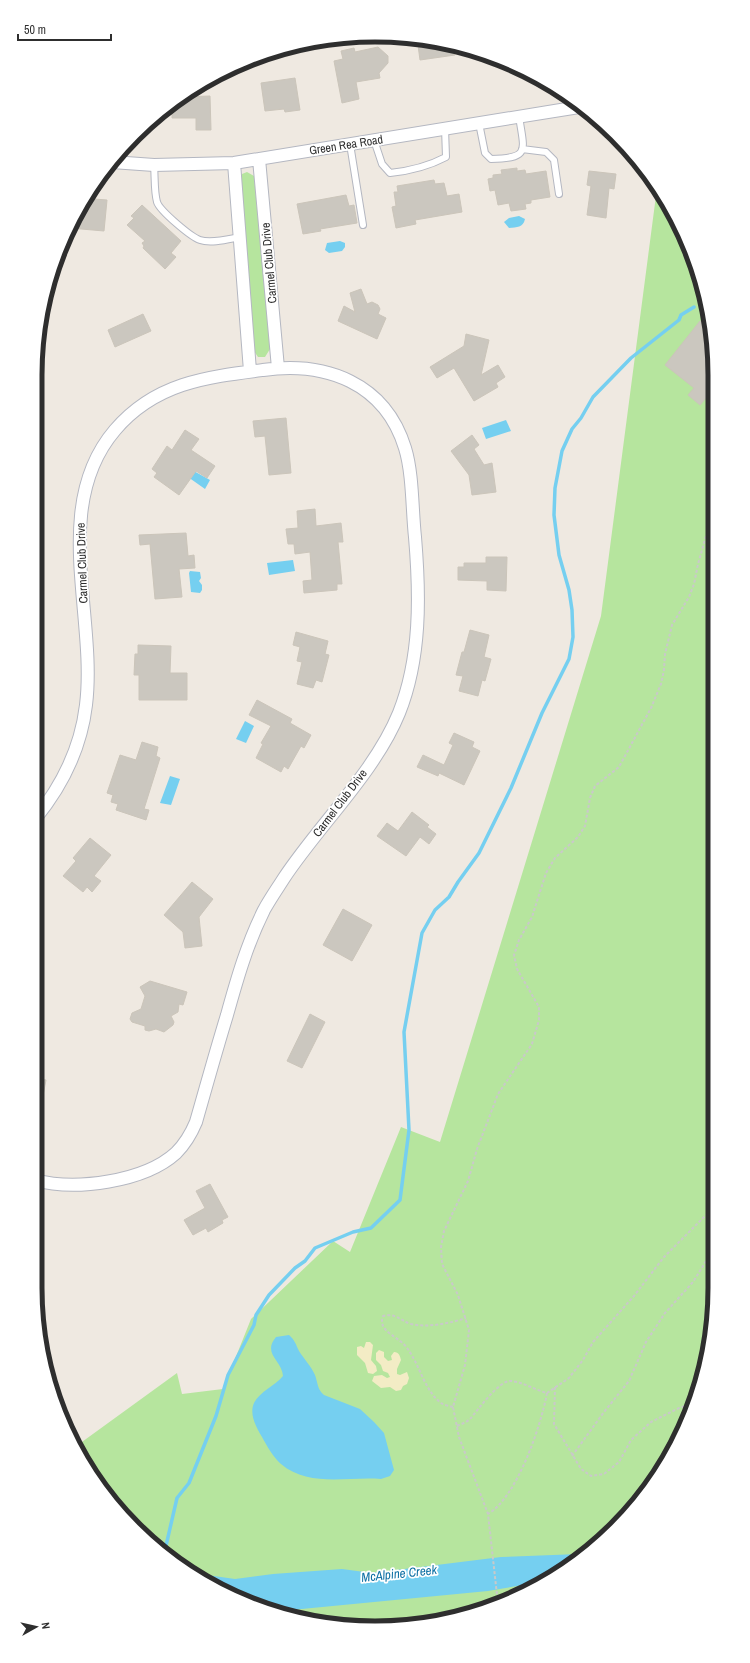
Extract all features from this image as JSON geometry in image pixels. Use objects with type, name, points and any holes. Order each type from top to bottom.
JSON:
[{"type":"street","name":"Green Rea Road","points":[[119,162],[154,165],[234,163],[574,108]]},
{"type":"street","name":"Carmel Club Drive","points":[[259,159],[278,368]]},
{"type":"street","points":[[234,163],[250,371]]},
{"type":"street","name":"Carmel Club Drive","points":[[42,810],[73,758],[86,710],[87,653],[80,546],[81,515],[87,484],[99,454],[116,429],[132,413],[166,391],[195,380],[250,371],[278,368],[313,370],[334,374],[365,389],[379,401],[388,412],[398,430],[408,462],[418,569],[418,611],[415,656],[399,714],[386,740],[360,777],[295,862],[266,906],[242,960],[196,1122],[186,1143],[175,1154],[162,1162],[146,1170],[111,1181],[85,1185],[60,1185],[42,1181]]},
{"type":"lane","points":[[479,123],[485,153],[491,159],[515,157],[521,153],[523,146],[519,116]]},
{"type":"lane","points":[[374,140],[382,164],[390,173],[401,172],[435,163],[446,157],[445,128]]},
{"type":"lane","points":[[350,144],[363,225]]},
{"type":"lane","points":[[522,149],[546,152],[554,160],[559,194]]},
{"type":"lane","points":[[154,165],[157,202],[163,211],[178,224],[200,240],[221,240],[240,236]]},
{"type":"path","points":[[497,1598],[490,1545],[488,1514],[459,1437],[453,1407],[465,1365],[469,1330],[458,1295],[442,1264],[441,1247],[444,1231],[468,1181],[476,1149],[498,1094],[532,1044],[539,1020],[538,1007],[517,969],[514,955],[518,940],[532,917],[546,872],[555,858],[578,837],[585,826],[590,798],[595,786],[618,767],[651,708],[662,684],[665,654],[672,625],[689,598],[704,543],[708,535]]},
{"type":"path","points":[[488,1514],[501,1504],[512,1490],[544,1410],[547,1393],[568,1378],[582,1360],[593,1342],[634,1296],[664,1257],[708,1212]]},
{"type":"path","points":[[572,1456],[629,1381],[646,1342],[665,1313],[693,1282],[708,1256]]},
{"type":"path","points":[[453,1407],[442,1404],[433,1393],[407,1347],[383,1328],[381,1321],[383,1316],[390,1314],[411,1324],[426,1326],[466,1318]]},
{"type":"path","points":[[458,1426],[470,1419],[494,1392],[505,1382],[510,1380],[547,1393]]},
{"type":"path","points":[[555,1387],[554,1424],[581,1469],[591,1476],[604,1474],[619,1462],[631,1440],[651,1422],[686,1406]]},
{"type":"green space","points":[[247,172],[254,176],[270,349],[265,357],[258,357],[252,348],[239,182],[242,174]]},
{"type":"green space","points":[[656,197],[674,228],[683,248],[697,289],[705,332],[708,375],[708,1288],[705,1331],[697,1374],[683,1415],[674,1435],[652,1473],[639,1491],[625,1508],[595,1538],[560,1565],[542,1576],[502,1596],[482,1603],[440,1615],[418,1618],[375,1621],[353,1620],[310,1615],[289,1610],[248,1596],[228,1587],[190,1565],[172,1552],[155,1538],[125,1508],[98,1473],[81,1443],[177,1373],[182,1394],[223,1389],[251,1319],[333,1241],[350,1252],[401,1127],[440,1142],[601,616]]},
{"type":"sand","points":[[366,1342],[370,1342],[373,1345],[371,1360],[376,1366],[377,1371],[373,1374],[368,1373],[365,1363],[357,1355],[357,1347],[361,1346],[364,1348]]},
{"type":"sand","points":[[379,1350],[384,1352],[384,1357],[388,1361],[392,1360],[391,1356],[394,1352],[399,1354],[401,1360],[397,1369],[397,1374],[400,1375],[407,1372],[409,1378],[407,1384],[403,1386],[401,1390],[396,1391],[390,1387],[381,1388],[372,1381],[374,1376],[382,1375],[387,1378],[390,1377],[388,1373],[383,1371],[381,1365],[376,1360],[376,1353]]},
{"type":"water","points":[[519,216],[525,219],[523,224],[519,226],[509,228],[504,222],[509,218]]},
{"type":"water","points":[[340,241],[345,243],[345,247],[342,251],[329,253],[325,250],[327,243]]},
{"type":"water","points":[[506,420],[511,431],[486,439],[482,428]]},
{"type":"water","points":[[192,470],[210,480],[205,489],[188,477]]},
{"type":"water","points":[[293,560],[295,571],[269,575],[267,563]]},
{"type":"water","points":[[190,571],[200,572],[201,578],[199,581],[202,585],[202,590],[200,593],[191,592]]},
{"type":"water","points":[[245,721],[254,726],[246,743],[236,739]]},
{"type":"water","points":[[170,776],[180,779],[171,805],[160,803]]},
{"type":"water","points":[[289,1335],[315,1375],[322,1393],[360,1409],[384,1433],[394,1470],[390,1476],[381,1479],[317,1479],[292,1471],[281,1464],[273,1455],[256,1425],[252,1412],[254,1403],[260,1395],[283,1376],[282,1370],[272,1353],[271,1348],[276,1337]]},
{"type":"water","name":"McAlpine Creek","points":[[575,1554],[560,1565],[527,1584],[488,1591],[290,1610],[248,1596],[206,1575],[235,1579],[273,1574],[342,1569],[372,1573],[501,1557]]},
{"type":"building","points":[[418,45],[454,51],[455,55],[420,60]]},
{"type":"building","points":[[378,47],[388,56],[388,63],[379,73],[380,78],[356,82],[359,99],[342,103],[334,61],[343,59],[341,51],[354,48],[355,52]]},
{"type":"building","points":[[295,78],[300,110],[285,112],[284,109],[265,111],[261,83]]},
{"type":"building","points":[[210,96],[211,130],[196,130],[196,118],[172,118],[172,111],[192,97]]},
{"type":"building","points":[[517,168],[517,171],[525,170],[526,174],[546,171],[550,197],[531,200],[531,203],[525,204],[526,209],[511,211],[509,203],[498,205],[495,190],[490,191],[488,179],[493,178],[493,175],[502,174],[501,170]]},
{"type":"building","points":[[589,171],[616,174],[614,189],[609,188],[606,218],[587,215],[591,186],[587,185]]},
{"type":"building","points":[[434,180],[435,184],[444,183],[447,196],[459,194],[462,212],[415,220],[416,224],[396,228],[392,207],[396,206],[394,192],[398,192],[397,186]]},
{"type":"building","points":[[346,195],[349,206],[354,205],[357,223],[320,229],[321,231],[303,234],[297,204]]},
{"type":"building","points":[[94,196],[94,199],[107,200],[104,231],[76,229]]},
{"type":"building","points":[[142,205],[181,241],[171,253],[176,257],[165,269],[143,248],[144,246],[142,243],[145,241],[127,225],[134,218],[131,216]]},
{"type":"building","points":[[361,289],[367,304],[372,302],[378,305],[380,309],[378,314],[386,318],[377,339],[338,321],[344,306],[355,312],[350,293]]},
{"type":"building","points":[[143,314],[151,331],[115,347],[108,330]]},
{"type":"building","points":[[700,321],[704,324],[707,353],[708,396],[700,405],[688,395],[694,388],[665,365]]},
{"type":"building","points":[[466,334],[489,340],[481,375],[498,365],[505,377],[496,383],[498,387],[474,401],[454,368],[437,378],[430,367],[464,346]]},
{"type":"building","points":[[286,418],[291,473],[269,475],[265,436],[255,437],[253,421]]},
{"type":"building","points":[[185,430],[199,439],[191,450],[215,466],[207,478],[196,471],[179,495],[154,477],[157,473],[152,469],[167,446],[172,450]]},
{"type":"building","points":[[472,435],[479,445],[474,449],[484,465],[492,463],[496,492],[472,495],[469,475],[451,451]]},
{"type":"building","points":[[315,509],[316,526],[341,523],[343,542],[338,542],[342,584],[337,584],[337,590],[304,593],[303,581],[312,580],[310,552],[295,554],[294,544],[288,544],[286,529],[298,528],[297,511]]},
{"type":"building","points":[[186,533],[188,556],[194,555],[195,568],[179,569],[182,597],[155,599],[150,544],[140,545],[139,535]]},
{"type":"building","points":[[486,557],[507,557],[506,591],[487,590],[487,581],[458,580],[458,567],[464,567],[464,563],[486,563]]},
{"type":"building","points":[[470,630],[489,635],[484,657],[491,659],[485,681],[482,680],[478,696],[459,691],[463,676],[456,675]]},
{"type":"building","points":[[296,632],[328,641],[325,654],[329,655],[322,682],[316,680],[313,688],[297,684],[302,662],[297,661],[300,647],[293,645]]},
{"type":"building","points":[[138,645],[171,646],[170,673],[187,673],[187,700],[139,700],[139,675],[134,675],[135,654],[138,654]]},
{"type":"building","points":[[257,700],[292,719],[290,723],[311,735],[304,748],[301,746],[288,769],[284,766],[281,772],[256,758],[263,744],[261,743],[271,726],[249,715]]},
{"type":"building","points":[[454,733],[474,742],[472,747],[480,751],[464,785],[439,773],[438,776],[417,767],[423,755],[444,765],[453,745],[449,743]]},
{"type":"building","points":[[142,742],[158,747],[156,756],[160,758],[144,809],[149,810],[146,820],[116,810],[118,804],[111,802],[113,795],[107,793],[120,755],[136,760]]},
{"type":"building","points":[[412,812],[429,825],[427,827],[436,834],[429,844],[420,837],[406,856],[377,836],[387,823],[398,831]]},
{"type":"building","points":[[90,838],[111,855],[94,876],[101,881],[92,892],[87,887],[83,892],[63,876],[76,861],[73,858]]},
{"type":"building","points":[[192,882],[213,899],[199,917],[202,946],[185,948],[183,932],[164,915]]},
{"type":"building","points":[[343,909],[372,925],[352,961],[323,945]]},
{"type":"building","points":[[150,981],[187,992],[183,1005],[179,1004],[178,1012],[171,1016],[174,1022],[173,1025],[164,1032],[156,1029],[149,1031],[145,1030],[145,1026],[132,1022],[130,1019],[132,1013],[141,1009],[145,996],[140,987]]},
{"type":"building","points":[[310,1014],[325,1022],[302,1068],[287,1061]]},
{"type":"building","points":[[42,1079],[46,1080],[42,1101]]},
{"type":"building","points":[[210,1184],[228,1217],[222,1220],[223,1223],[208,1232],[206,1228],[193,1235],[184,1220],[205,1208],[196,1191]]},
{"type":"waterway","points":[[166,1547],[177,1498],[189,1483],[216,1416],[228,1375],[254,1325],[256,1315],[269,1295],[295,1268],[305,1261],[315,1248],[353,1232],[371,1228],[400,1200],[409,1130],[404,1032],[422,933],[435,910],[449,897],[479,853],[511,788],[542,713],[569,659],[573,637],[572,610],[569,590],[559,555],[554,515],[555,488],[562,451],[572,429],[581,418],[593,397],[631,358],[679,320],[681,315],[694,307]]}]
